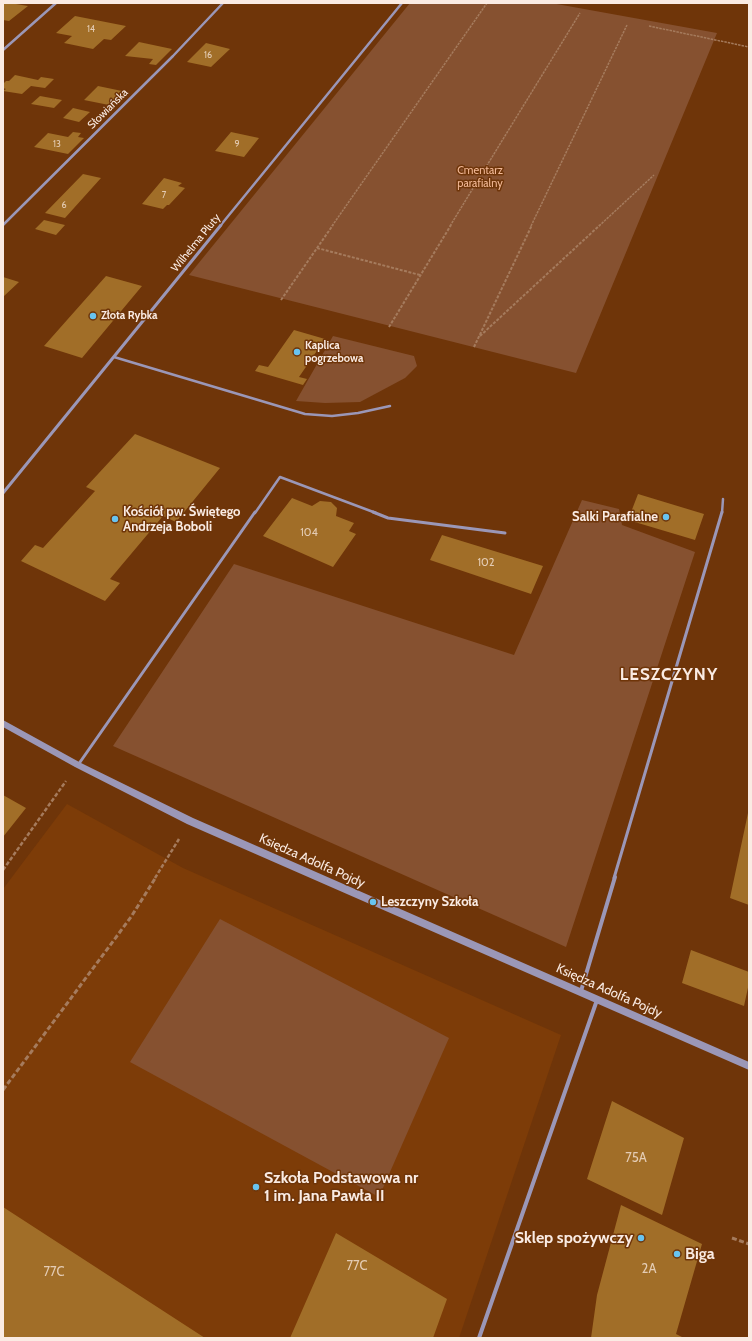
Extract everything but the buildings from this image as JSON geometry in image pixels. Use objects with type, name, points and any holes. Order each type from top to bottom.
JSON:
[{"type":"street","points":[[3,50],[56,3]]},
{"type":"street","name":"Słowiańska","points":[[3,225],[173,56],[223,3]]},
{"type":"street","name":"Wilhelma Pluty","points":[[3,493],[402,3]]},
{"type":"street","name":"Księdza Adolfa Pojdy","points":[[3,723],[78,765],[190,821],[749,1066]]},
{"type":"lane","points":[[114,357],[305,414],[332,416],[358,413],[390,406]]},
{"type":"lane","points":[[78,765],[280,477],[388,518],[505,533]]},
{"type":"lane","points":[[580,993],[723,509],[723,499]]},
{"type":"lane","points":[[478,1338],[597,1000]]},
{"type":"path","points":[[281,300],[487,3]]},
{"type":"path","points":[[389,327],[580,13]]},
{"type":"path","points":[[474,348],[627,25]]},
{"type":"path","points":[[649,26],[749,47]]},
{"type":"path","points":[[478,338],[654,174]]},
{"type":"path","points":[[317,248],[420,275]]},
{"type":"path","points":[[3,870],[78,765]]},
{"type":"path","points":[[3,1090],[131,917],[190,821]]},
{"type":"path","points":[[732,1238],[749,1244]]},
{"type":"shaded area","name":"Szkoła Podstawowa nr 1 im. Jana Pawła II","points":[[67,804],[183,868],[561,1035],[459,1338],[3,1338],[3,889]]},
{"type":"green space","name":"Cmentarz parafialny","points":[[410,3],[551,3],[717,33],[576,373],[189,275]]},
{"type":"green space","points":[[333,336],[414,356],[417,366],[405,378],[360,402],[325,403],[296,401]]},
{"type":"green space","points":[[582,500],[619,509],[622,525],[695,552],[566,947],[113,746],[234,564],[514,655]]},
{"type":"green space","points":[[220,919],[449,1038],[379,1197],[130,1062]]},
{"type":"place","name":"Złota Rybka","points":[[93,316]]},
{"type":"place","name":"Kaplica pogrzebowa","points":[[297,352]]},
{"type":"place","name":"Salki Parafialne","points":[[666,517]]},
{"type":"place","name":"Kościół pw. Świętego Andrzeja Boboli","points":[[115,519]]},
{"type":"place","name":"Leszczyny Szkoła","points":[[373,902]]},
{"type":"place","name":"Szkoła Podstawowa nr 1 im. Jana Pawła II","points":[[256,1187]]},
{"type":"place","name":"Sklep spożywczy","points":[[641,1238]]},
{"type":"place","name":"Biga","points":[[677,1254]]},
{"type":"district","name":"LESZCZYNY","points":[[669,675]]}]
